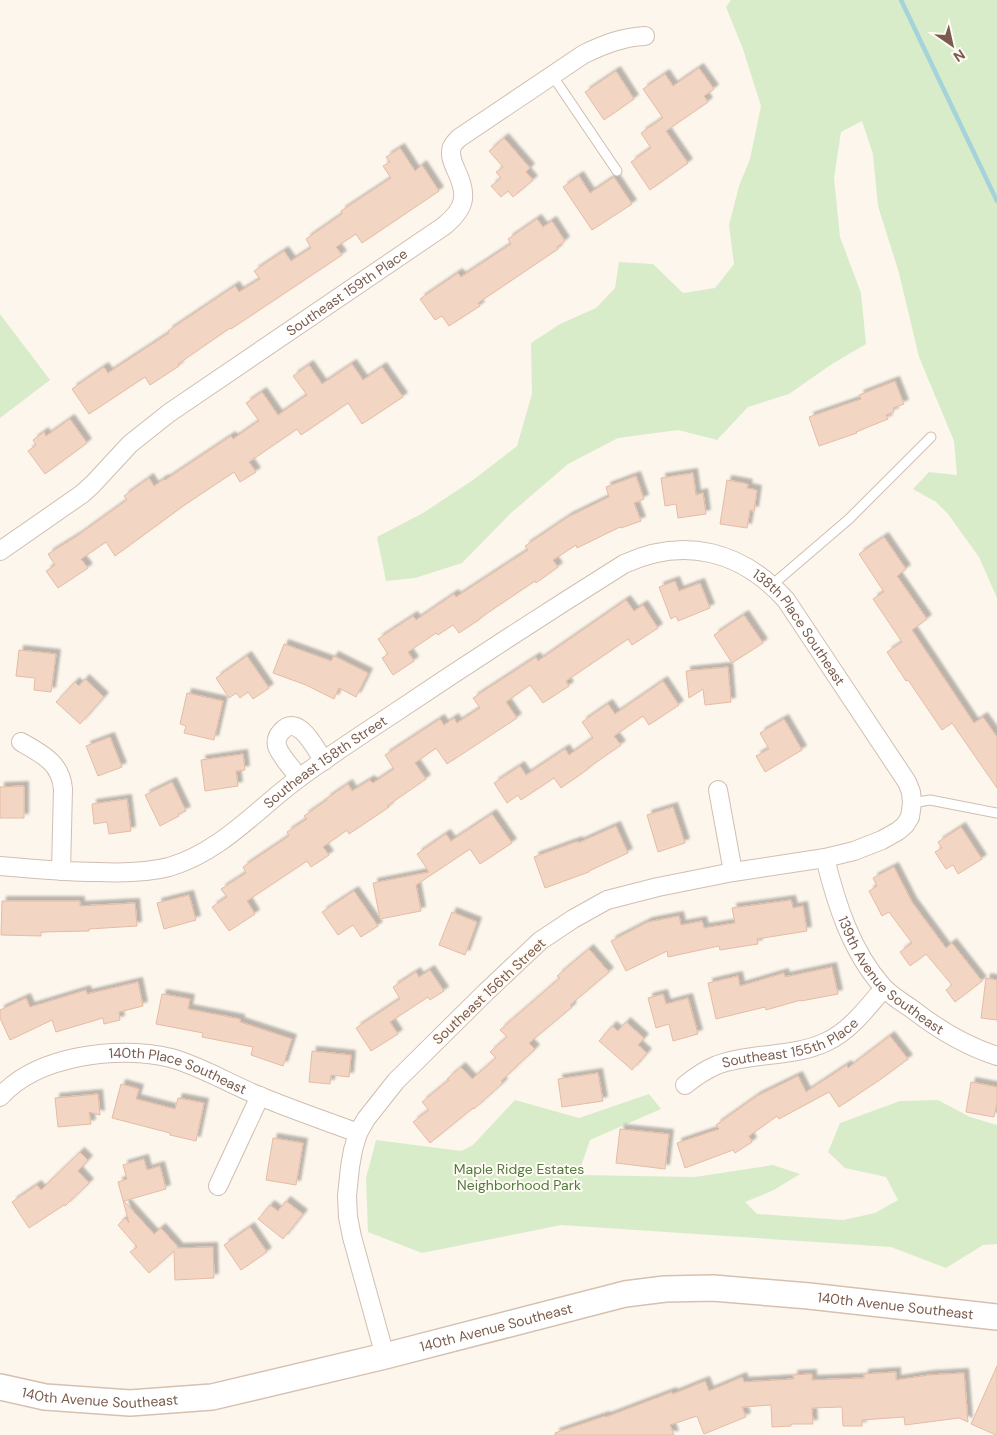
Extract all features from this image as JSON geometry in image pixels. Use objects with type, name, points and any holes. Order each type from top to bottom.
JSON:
[{"type":"main road","name":"140th Avenue Southeast","points":[[0,1388],[45,1397],[130,1403],[212,1397],[385,1356],[625,1294],[665,1288],[713,1288],[809,1296],[997,1317]]},
{"type":"street","name":"Southeast 159th Place","points":[[0,551],[82,494],[130,444],[169,413],[449,222],[459,210],[464,190],[453,164],[452,146],[467,131],[584,54],[620,39],[646,36]]},
{"type":"street","name":"138th Place Southeast","points":[[624,564],[640,556],[673,550],[714,553],[747,567],[772,585],[786,600],[906,782],[911,792],[912,804]]},
{"type":"street","name":"Southeast 158th Street","points":[[0,866],[61,872],[126,873],[152,870],[190,859],[229,836],[299,778],[324,761],[482,654],[624,564]]},
{"type":"street","points":[[299,778],[277,745],[279,733],[283,729],[289,726],[300,728],[305,732],[324,761]]},
{"type":"street","points":[[21,742],[48,759],[58,769],[62,778],[61,872]]},
{"type":"street","points":[[718,790],[733,872]]},
{"type":"street","name":"Southeast 156th Street","points":[[385,1356],[352,1237],[348,1217],[347,1196],[350,1167],[358,1133],[366,1119],[396,1081],[540,941],[573,919],[607,900],[658,887],[733,872],[825,858],[854,851],[891,836],[905,825],[910,817],[912,804]]},
{"type":"street","name":"139th Avenue Southeast","points":[[825,858],[834,895],[846,925],[860,953],[884,988],[938,1029],[977,1049],[997,1056]]},
{"type":"street","name":"Southeast 155th Place","points":[[685,1085],[718,1065],[808,1048],[826,1042],[856,1020],[884,988]]},
{"type":"street","name":"140th Place Southeast","points":[[0,1097],[19,1080],[52,1065],[82,1057],[117,1052],[150,1054],[172,1059],[218,1076],[260,1096],[358,1133]]},
{"type":"street","points":[[218,1186],[260,1096]]},
{"type":"lane","points":[[552,75],[617,171]]},
{"type":"lane","points":[[772,585],[849,519],[932,437]]},
{"type":"lane","points":[[912,804],[930,800],[997,814]]},
{"type":"green space","points":[[731,0],[997,0],[997,598],[979,557],[948,514],[936,502],[913,489],[929,472],[957,475],[954,441],[919,357],[899,273],[878,206],[873,154],[862,121],[841,132],[834,178],[840,237],[861,293],[866,344],[832,364],[789,394],[748,407],[717,440],[678,430],[618,438],[568,464],[511,513],[462,563],[415,578],[386,581],[377,537],[423,513],[473,480],[517,446],[532,394],[531,343],[560,324],[596,308],[615,288],[619,262],[653,264],[683,293],[715,288],[734,264],[729,225],[739,186],[750,159],[761,106],[743,49],[726,7]]},
{"type":"green space","points":[[0,314],[50,380],[0,418]]},
{"type":"green space","name":"Maple Ridge Estates Neighborhood Park","points":[[649,1094],[661,1109],[590,1140],[578,1175],[695,1177],[773,1165],[800,1174],[774,1190],[745,1202],[757,1214],[843,1220],[875,1213],[898,1200],[886,1177],[845,1168],[828,1152],[840,1123],[900,1101],[938,1100],[970,1117],[997,1125],[997,1244],[983,1245],[946,1268],[891,1247],[561,1225],[422,1253],[368,1232],[366,1178],[376,1140],[461,1151],[473,1145],[515,1100],[579,1118]]},
{"type":"building","points":[[699,68],[714,89],[704,96],[708,102],[666,131],[688,163],[650,190],[631,162],[651,148],[641,133],[663,118],[643,89],[665,74],[673,86]]},
{"type":"building","points":[[616,71],[634,99],[604,120],[585,92]]},
{"type":"building","points":[[504,138],[530,168],[526,172],[533,180],[513,197],[508,191],[501,197],[491,186],[501,178],[496,172],[503,167],[489,151]]},
{"type":"building","points":[[400,148],[415,171],[422,165],[439,191],[362,243],[356,234],[336,247],[342,255],[230,328],[178,364],[179,366],[150,385],[145,377],[89,414],[72,389],[104,367],[108,373],[235,286],[239,292],[260,279],[254,271],[284,251],[291,261],[311,248],[306,239],[342,214],[341,211],[391,178],[383,166],[390,162],[386,157]]},
{"type":"building","points":[[579,176],[590,193],[614,177],[632,204],[592,230],[563,187]]},
{"type":"building","points":[[537,219],[543,227],[552,221],[565,241],[557,247],[558,249],[478,303],[480,306],[449,326],[442,316],[435,320],[420,299],[458,273],[461,277],[511,244],[508,239]]},
{"type":"building","points":[[352,364],[363,380],[382,367],[403,397],[362,424],[348,403],[301,435],[297,429],[249,462],[256,472],[240,482],[234,472],[183,506],[115,556],[106,542],[81,559],[88,568],[58,588],[46,571],[55,565],[48,554],[77,536],[127,500],[124,496],[149,478],[154,486],[231,436],[233,439],[259,421],[246,403],[262,392],[278,415],[307,395],[293,376],[309,365],[322,384]]},
{"type":"building","points":[[895,381],[904,404],[893,408],[894,412],[886,415],[888,419],[857,433],[819,446],[809,417],[861,399],[859,395]]},
{"type":"building","points":[[70,419],[87,443],[45,474],[28,451],[36,445],[33,440],[44,432],[46,436]]},
{"type":"building","points":[[693,473],[696,495],[703,493],[706,514],[678,518],[676,504],[665,506],[661,478]]},
{"type":"building","points":[[636,476],[644,499],[634,503],[641,521],[620,527],[577,548],[576,545],[553,560],[558,567],[459,633],[453,625],[438,635],[436,633],[408,652],[414,661],[393,675],[382,658],[388,654],[378,639],[413,616],[416,620],[454,594],[456,597],[528,550],[525,546],[568,517],[609,497],[606,487]]},
{"type":"building","points":[[727,480],[748,484],[747,488],[757,490],[754,511],[750,510],[747,528],[720,524]]},
{"type":"building","points":[[884,537],[906,569],[897,576],[927,619],[912,630],[974,723],[983,717],[997,737],[997,788],[952,723],[942,730],[887,652],[902,642],[873,599],[884,592],[859,554]]},
{"type":"building","points":[[675,581],[679,591],[700,583],[710,608],[678,621],[676,616],[671,619],[659,587]]},
{"type":"building","points":[[626,600],[634,611],[643,605],[658,628],[632,645],[628,639],[566,681],[569,686],[543,703],[530,685],[506,702],[517,718],[447,764],[436,748],[415,763],[426,779],[349,834],[347,830],[323,847],[329,855],[311,867],[307,861],[247,901],[255,914],[229,931],[212,907],[227,897],[221,889],[246,873],[243,867],[289,836],[287,832],[307,819],[304,816],[348,784],[352,791],[370,780],[373,783],[394,769],[385,755],[440,719],[444,725],[454,718],[457,723],[480,708],[473,698],[536,657],[538,661]]},
{"type":"building","points":[[744,615],[763,643],[732,663],[714,635]]},
{"type":"building","points":[[284,644],[331,661],[334,656],[368,673],[356,697],[339,688],[334,699],[306,685],[273,673]]},
{"type":"building","points":[[19,650],[56,654],[51,692],[34,690],[35,678],[16,676]]},
{"type":"building","points":[[247,656],[269,688],[253,699],[248,692],[240,698],[236,693],[229,698],[216,678]]},
{"type":"building","points":[[728,667],[731,702],[705,705],[703,689],[689,698],[686,671]]},
{"type":"building","points":[[85,679],[104,697],[80,724],[56,702],[75,682],[79,686]]},
{"type":"building","points":[[663,681],[679,705],[649,725],[643,716],[614,736],[621,745],[561,788],[554,778],[521,800],[518,795],[507,803],[494,783],[520,766],[526,775],[565,749],[569,755],[593,738],[582,722],[608,704],[615,714]]},
{"type":"building","points":[[187,693],[223,701],[214,740],[184,733],[186,726],[180,724]]},
{"type":"building","points":[[784,719],[802,750],[765,772],[756,756],[769,749],[760,733]]},
{"type":"building","points":[[110,737],[122,767],[98,776],[86,746]]},
{"type":"building","points":[[243,754],[245,770],[236,771],[238,786],[205,791],[201,760]]},
{"type":"building","points":[[172,782],[186,811],[160,826],[145,795]]},
{"type":"building","points":[[24,786],[24,818],[0,818],[0,787]]},
{"type":"building","points":[[127,799],[131,831],[109,834],[107,822],[94,824],[92,804]]},
{"type":"building","points":[[673,807],[685,843],[658,852],[647,815]]},
{"type":"building","points":[[492,814],[512,843],[480,864],[470,849],[416,885],[421,911],[380,919],[373,883],[429,872],[417,854],[446,834],[451,841]]},
{"type":"building","points":[[616,826],[628,853],[589,872],[545,888],[534,857],[578,841],[578,843]]},
{"type":"building","points":[[961,827],[982,859],[958,874],[953,865],[946,869],[935,852],[942,848],[938,842]]},
{"type":"building","points":[[894,867],[912,902],[946,948],[952,943],[982,981],[955,1002],[946,990],[952,985],[926,954],[910,966],[900,952],[912,943],[889,912],[882,916],[869,891],[877,886],[873,878]]},
{"type":"building","points":[[354,891],[378,926],[361,937],[353,925],[338,935],[322,912]]},
{"type":"building","points":[[189,895],[196,920],[164,929],[157,903]]},
{"type":"building","points":[[791,900],[793,908],[803,906],[807,931],[757,939],[758,944],[720,950],[719,946],[668,957],[667,951],[626,971],[611,941],[648,922],[679,916],[681,925],[702,921],[704,928],[735,923],[732,908]]},
{"type":"building","points":[[2,901],[80,901],[80,906],[135,903],[137,926],[89,929],[89,931],[41,932],[41,936],[1,935]]},
{"type":"building","points":[[452,912],[477,922],[465,955],[439,945]]},
{"type":"building","points":[[589,949],[609,972],[570,1005],[572,1007],[529,1043],[535,1049],[501,1081],[503,1083],[474,1109],[430,1143],[413,1122],[429,1110],[422,1102],[449,1080],[447,1079],[461,1067],[472,1079],[496,1058],[490,1052],[507,1037],[500,1030],[560,978],[557,976]]},
{"type":"building","points":[[832,967],[838,994],[801,1000],[766,1010],[765,1007],[716,1019],[708,983],[738,976],[740,986],[784,973],[785,977]]},
{"type":"building","points":[[430,970],[444,991],[430,1000],[428,997],[390,1022],[398,1034],[371,1051],[356,1028],[400,999],[393,987],[416,972],[419,977]]},
{"type":"building","points":[[986,978],[997,980],[997,1020],[981,1018]]},
{"type":"building","points":[[138,982],[143,1006],[119,1012],[120,1020],[104,1024],[103,1018],[56,1032],[52,1020],[10,1040],[0,1018],[0,1010],[26,998],[30,1007],[86,990],[87,994]]},
{"type":"building","points":[[162,994],[190,999],[188,1009],[240,1019],[240,1022],[292,1039],[283,1066],[251,1055],[253,1047],[202,1037],[203,1033],[156,1024]]},
{"type":"building","points":[[663,994],[666,1004],[688,998],[698,1034],[673,1041],[669,1024],[656,1028],[648,998]]},
{"type":"building","points":[[626,1022],[644,1038],[638,1045],[647,1053],[632,1070],[599,1041],[612,1026],[618,1031]]},
{"type":"building","points":[[890,1036],[908,1059],[839,1107],[829,1092],[779,1119],[777,1116],[749,1136],[752,1142],[735,1153],[733,1150],[685,1168],[677,1143],[719,1129],[716,1125],[757,1096],[798,1076],[806,1092],[847,1065],[848,1068]]},
{"type":"building","points":[[312,1051],[351,1055],[349,1077],[331,1075],[330,1084],[309,1082]]},
{"type":"building","points":[[598,1073],[603,1101],[562,1107],[558,1079]]},
{"type":"building","points":[[971,1082],[997,1087],[997,1103],[994,1117],[966,1112]]},
{"type":"building","points":[[121,1084],[139,1089],[136,1099],[175,1109],[178,1098],[204,1103],[196,1141],[112,1118]]},
{"type":"building","points":[[98,1094],[100,1115],[89,1112],[91,1124],[58,1127],[55,1098]]},
{"type":"building","points":[[620,1129],[669,1134],[665,1169],[616,1163]]},
{"type":"building","points":[[273,1138],[303,1143],[296,1185],[266,1180]]},
{"type":"building","points":[[80,1152],[88,1160],[78,1171],[89,1183],[65,1206],[29,1228],[12,1202],[37,1185],[41,1190]]},
{"type":"building","points":[[144,1159],[147,1170],[160,1166],[166,1189],[124,1201],[154,1234],[161,1228],[177,1248],[213,1247],[214,1278],[175,1280],[174,1251],[149,1273],[130,1252],[137,1247],[118,1225],[125,1218],[129,1223],[118,1182],[127,1179],[123,1165]]},
{"type":"building","points":[[286,1201],[303,1214],[283,1239],[258,1219],[270,1205],[278,1211]]},
{"type":"building","points":[[250,1227],[267,1252],[241,1270],[224,1245]]},
{"type":"building","points":[[997,1366],[997,1435],[996,1435],[971,1424]]},
{"type":"building","points":[[896,1372],[896,1380],[929,1375],[964,1373],[968,1422],[959,1418],[905,1425],[904,1417],[862,1420],[862,1426],[843,1426],[842,1407],[812,1408],[813,1424],[791,1424],[791,1426],[772,1427],[771,1405],[742,1407],[746,1417],[704,1434],[697,1416],[670,1425],[674,1435],[555,1435],[555,1433],[606,1417],[672,1392],[673,1394],[705,1381],[709,1391],[742,1377],[744,1382],[794,1379],[793,1375],[812,1374],[812,1380],[864,1378],[864,1374]]},
{"type":"waterway","points":[[901,0],[997,201]]}]
